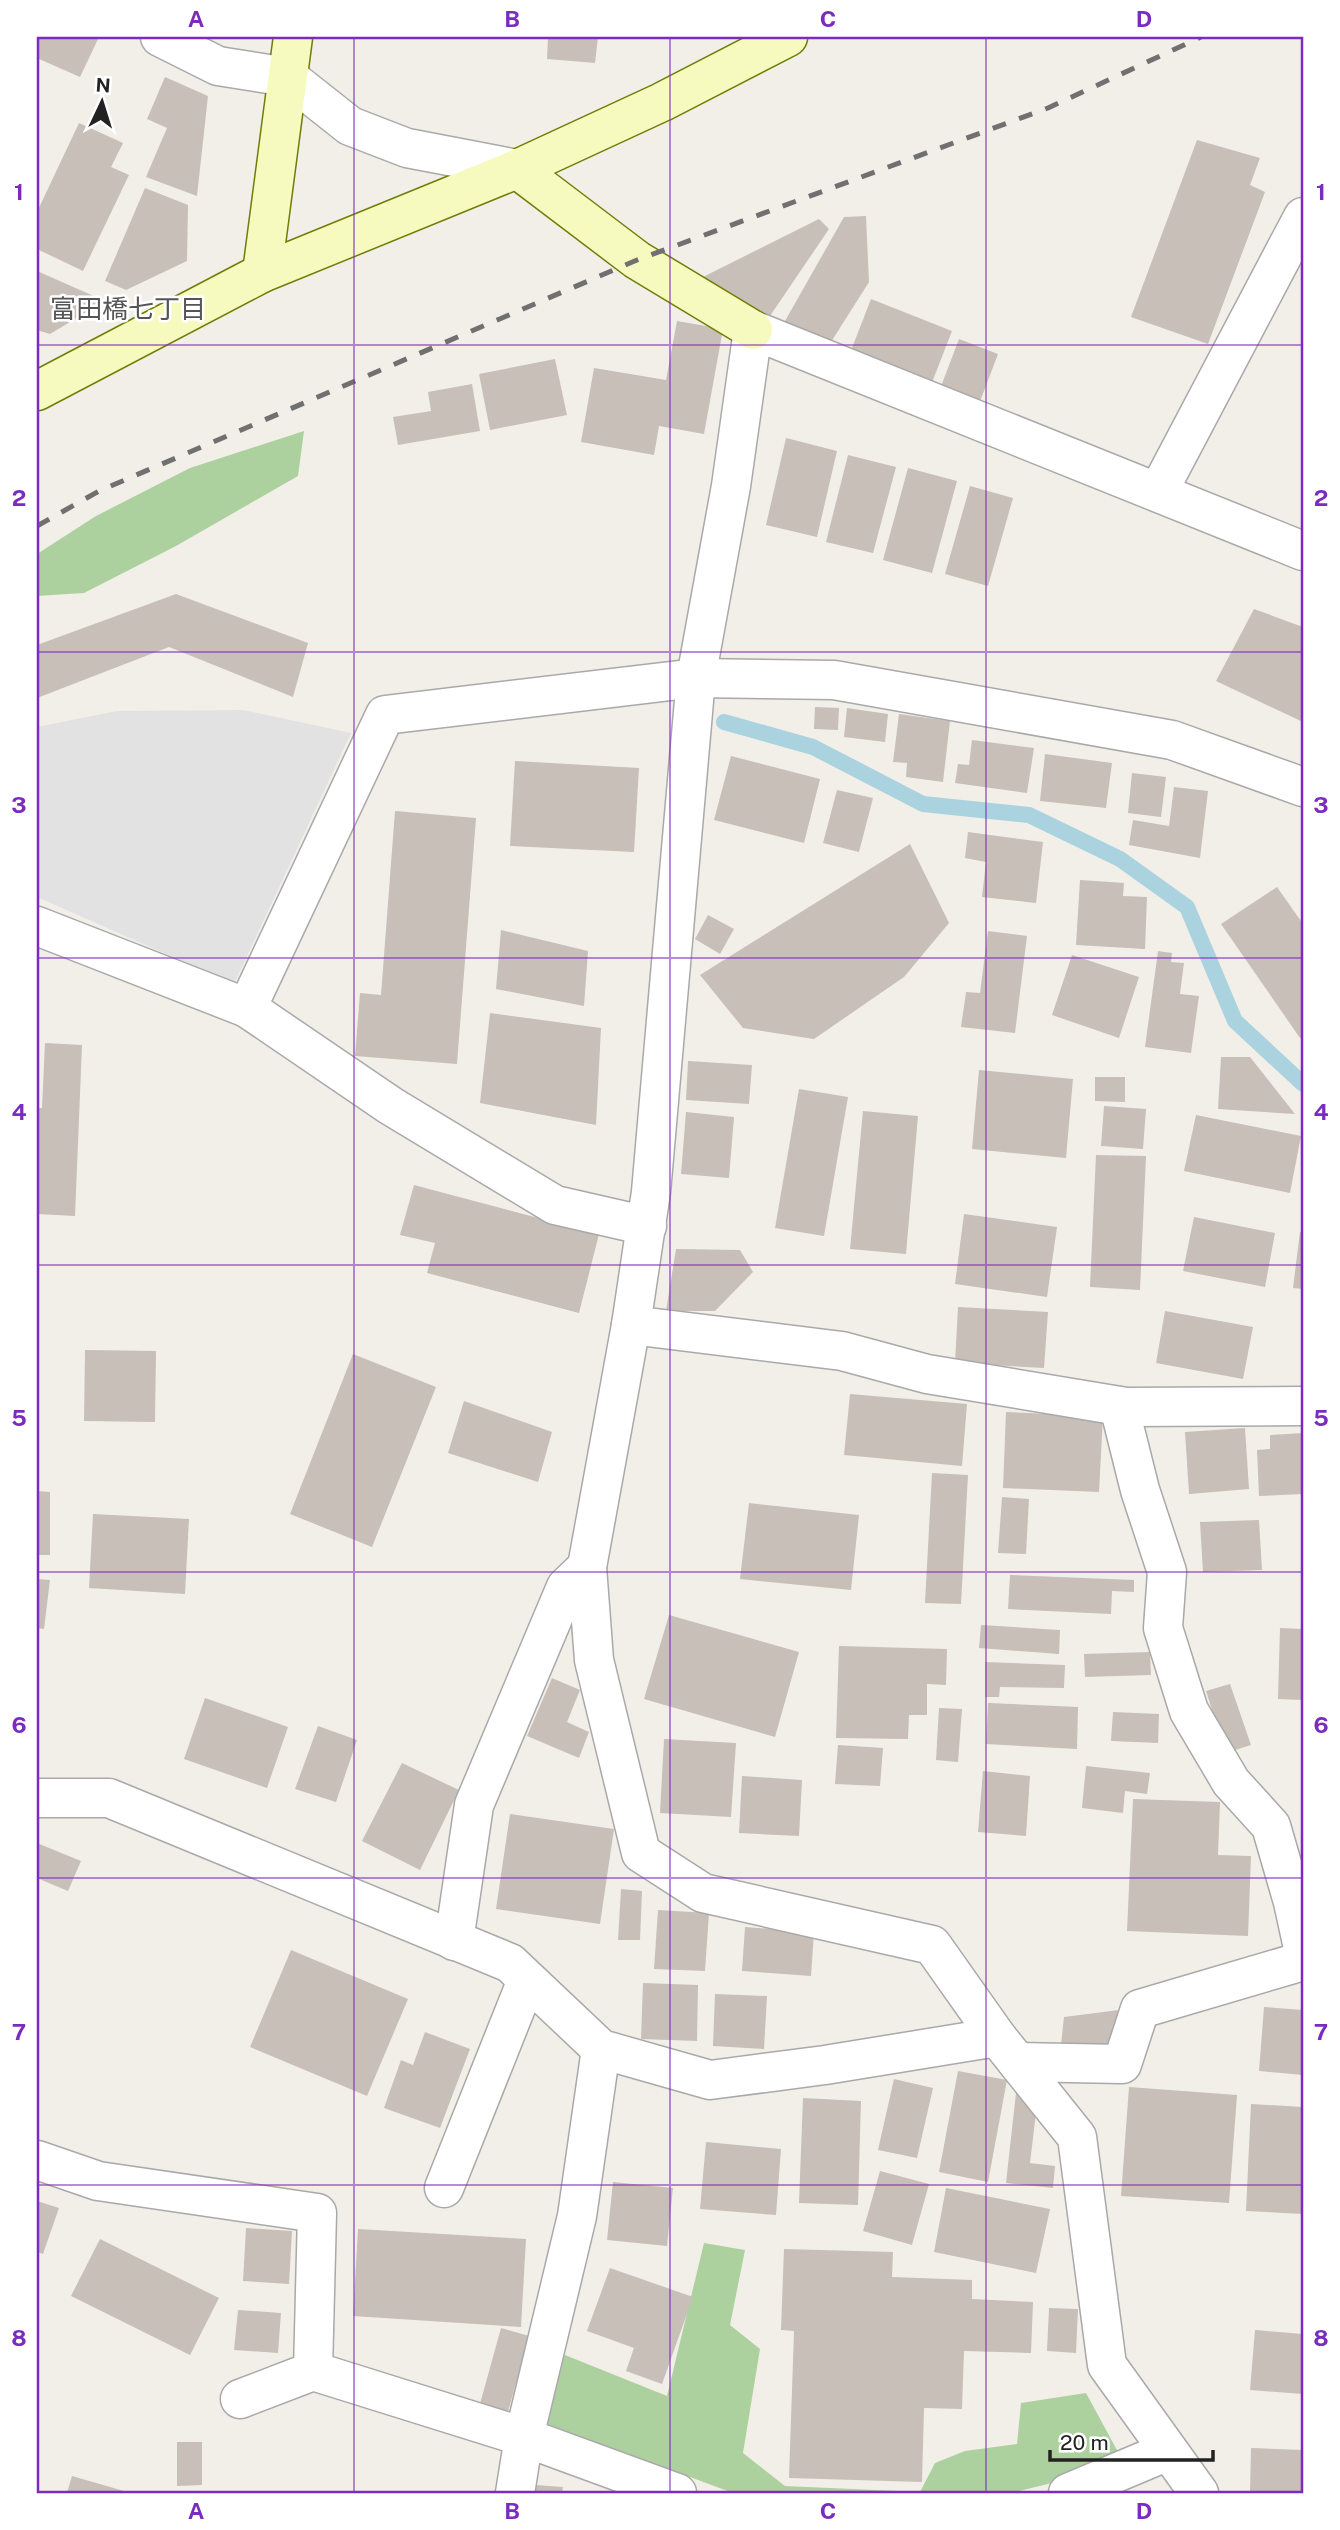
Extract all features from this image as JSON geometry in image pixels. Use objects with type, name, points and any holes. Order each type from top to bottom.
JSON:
[{"type":"street","points":[[160,37],[218,66],[288,77],[350,126],[407,148],[517,169],[637,260],[753,330],[1303,551]]},
{"type":"street","points":[[262,273],[293,37]]},
{"type":"street","points":[[37,391],[262,273],[517,169],[662,102],[780,39]]},
{"type":"street","points":[[1158,492],[1303,217]]},
{"type":"street","points":[[753,330],[731,486],[696,678],[647,1226],[587,1567],[594,1660],[641,1853],[703,1893],[932,1945],[1007,2049],[1077,2137],[1107,2365],[1199,2493]]},
{"type":"street","points":[[247,1008],[385,715],[696,678],[834,680],[1172,740],[1303,787]]},
{"type":"street","points":[[37,926],[247,1008],[391,1106],[555,1205],[647,1226]]},
{"type":"street","points":[[631,1325],[842,1350],[927,1374],[1119,1406],[1303,1406]]},
{"type":"street","points":[[1119,1406],[1140,1490],[1167,1572],[1163,1628],[1189,1711],[1231,1782],[1271,1826],[1303,1948]]},
{"type":"street","points":[[454,1941],[474,1805],[566,1587],[587,1567]]},
{"type":"street","points":[[37,1798],[108,1798],[510,1963],[601,2049],[710,2080],[825,2065],[1007,2049],[1122,2064],[1140,2009],[1303,1961]]},
{"type":"street","points":[[444,2188],[527,1979]]},
{"type":"street","points":[[515,2493],[524,2437],[578,2216],[601,2049]]},
{"type":"street","points":[[37,2160],[98,2181],[317,2213],[313,2371]]},
{"type":"street","points":[[240,2399],[313,2371],[524,2437],[677,2493]]},
{"type":"street","points":[[1068,2493],[1168,2451]]},
{"type":"green space","points":[[304,431],[298,476],[176,546],[84,593],[37,596],[37,554],[96,516],[190,468]]},
{"type":"green space","points":[[704,2243],[745,2250],[730,2325],[760,2349],[743,2453],[785,2486],[920,2492],[935,2463],[965,2451],[1017,2444],[1021,2403],[1086,2393],[1118,2452],[1052,2483],[1011,2493],[733,2493],[542,2422],[560,2353],[667,2396]]},
{"type":"shaded area","points":[[243,710],[351,733],[234,984],[37,897],[37,727],[117,711]]},
{"type":"building","points":[[37,37],[99,37],[80,77],[37,58]]},
{"type":"building","points":[[548,37],[598,37],[595,63],[547,59]]},
{"type":"building","points":[[165,77],[208,96],[197,196],[146,177],[167,128],[147,119]]},
{"type":"building","points":[[79,123],[123,143],[111,167],[129,175],[83,271],[37,249],[37,212]]},
{"type":"building","points":[[1197,140],[1260,158],[1250,185],[1265,192],[1208,344],[1131,317]]},
{"type":"building","points":[[145,188],[188,205],[187,261],[126,290],[105,281]]},
{"type":"building","points":[[866,216],[869,282],[831,342],[781,328],[844,217]]},
{"type":"building","points":[[819,219],[829,229],[770,316],[701,278]]},
{"type":"building","points":[[37,271],[105,301],[50,334],[37,330]]},
{"type":"building","points":[[871,299],[952,331],[931,385],[850,353]]},
{"type":"building","points":[[677,321],[723,329],[704,434],[659,426],[654,455],[581,442],[594,368],[666,380]]},
{"type":"building","points":[[959,339],[998,354],[979,404],[940,389]]},
{"type":"building","points":[[555,359],[567,415],[490,430],[479,374]]},
{"type":"building","points":[[472,384],[480,431],[398,445],[393,417],[431,411],[428,392]]},
{"type":"building","points":[[786,438],[837,451],[817,537],[766,525]]},
{"type":"building","points":[[848,455],[896,467],[873,553],[826,542]]},
{"type":"building","points":[[908,468],[957,481],[932,573],[883,560]]},
{"type":"building","points":[[970,486],[1013,498],[988,586],[945,574]]},
{"type":"building","points":[[176,594],[308,643],[293,697],[169,647],[37,698],[37,645]]},
{"type":"building","points":[[1254,609],[1303,627],[1303,722],[1216,681]]},
{"type":"building","points":[[815,707],[839,708],[838,730],[814,729]]},
{"type":"building","points":[[847,708],[888,714],[885,742],[844,737]]},
{"type":"building","points":[[899,714],[950,721],[943,782],[906,777],[907,763],[893,762]]},
{"type":"building","points":[[972,740],[1034,748],[1027,793],[955,783],[958,764],[969,765]]},
{"type":"building","points":[[1045,754],[1112,763],[1106,808],[1040,801]]},
{"type":"building","points":[[731,756],[820,779],[804,843],[714,820]]},
{"type":"building","points":[[515,761],[639,768],[634,852],[510,846]]},
{"type":"building","points":[[1132,773],[1166,777],[1161,817],[1128,813]]},
{"type":"building","points":[[1174,787],[1208,791],[1200,858],[1129,845],[1133,820],[1169,826]]},
{"type":"building","points":[[837,790],[873,798],[859,852],[823,843]]},
{"type":"building","points":[[395,811],[476,818],[457,1064],[355,1056],[360,993],[381,995]]},
{"type":"building","points":[[968,832],[1043,842],[1036,903],[982,897],[986,862],[965,858]]},
{"type":"building","points":[[910,844],[949,923],[904,977],[814,1039],[743,1028],[700,975]]},
{"type":"building","points":[[1080,880],[1124,883],[1123,896],[1147,897],[1145,949],[1076,945]]},
{"type":"building","points":[[1277,887],[1303,924],[1303,1037],[1300,1038],[1221,924]]},
{"type":"building","points":[[708,915],[734,929],[720,954],[695,939]]},
{"type":"building","points":[[501,930],[588,951],[584,1006],[496,989]]},
{"type":"building","points":[[988,931],[1027,936],[1015,1033],[961,1027],[966,992],[980,993]]},
{"type":"building","points":[[1158,951],[1172,953],[1171,962],[1184,963],[1180,994],[1199,996],[1191,1053],[1145,1047]]},
{"type":"building","points":[[1072,955],[1139,977],[1119,1038],[1052,1015]]},
{"type":"building","points":[[490,1013],[601,1028],[596,1125],[480,1103]]},
{"type":"building","points":[[45,1043],[82,1045],[75,1216],[37,1214],[37,1108],[42,1108]]},
{"type":"building","points":[[1221,1057],[1250,1057],[1295,1114],[1218,1109]]},
{"type":"building","points":[[688,1061],[752,1065],[749,1104],[686,1100]]},
{"type":"building","points":[[979,1070],[1073,1079],[1066,1158],[972,1149]]},
{"type":"building","points":[[1095,1077],[1125,1077],[1125,1102],[1095,1101]]},
{"type":"building","points":[[799,1089],[848,1097],[824,1236],[775,1228]]},
{"type":"building","points":[[1104,1106],[1146,1109],[1143,1149],[1101,1146]]},
{"type":"building","points":[[863,1111],[918,1116],[906,1254],[850,1249]]},
{"type":"building","points":[[686,1112],[734,1117],[729,1178],[681,1174]]},
{"type":"building","points":[[1196,1115],[1301,1136],[1290,1193],[1184,1171]]},
{"type":"building","points":[[1096,1155],[1146,1156],[1140,1290],[1090,1287]]},
{"type":"building","points":[[414,1185],[599,1234],[579,1313],[427,1273],[435,1243],[400,1235]]},
{"type":"building","points":[[964,1214],[1057,1227],[1047,1297],[955,1284]]},
{"type":"building","points":[[1194,1217],[1275,1233],[1265,1287],[1183,1271]]},
{"type":"building","points":[[1300,1232],[1303,1233],[1303,1289],[1293,1288]]},
{"type":"building","points":[[676,1249],[740,1250],[753,1272],[715,1311],[666,1311]]},
{"type":"building","points":[[958,1307],[1048,1312],[1044,1368],[955,1363]]},
{"type":"building","points":[[1165,1311],[1253,1327],[1243,1379],[1156,1363]]},
{"type":"building","points":[[85,1350],[156,1351],[155,1422],[84,1421]]},
{"type":"building","points":[[353,1354],[436,1387],[372,1547],[290,1514]]},
{"type":"building","points":[[850,1394],[967,1404],[962,1466],[844,1455]]},
{"type":"building","points":[[464,1401],[552,1432],[538,1482],[448,1453]]},
{"type":"building","points":[[1006,1412],[1103,1416],[1099,1492],[1003,1488]]},
{"type":"building","points":[[1245,1428],[1249,1489],[1189,1494],[1185,1432]]},
{"type":"building","points":[[1303,1433],[1303,1494],[1259,1496],[1257,1450],[1270,1449],[1270,1435]]},
{"type":"building","points":[[932,1473],[968,1475],[961,1604],[925,1603]]},
{"type":"building","points":[[37,1491],[50,1492],[50,1555],[37,1555]]},
{"type":"building","points":[[1002,1497],[1029,1499],[1026,1554],[998,1553]]},
{"type":"building","points":[[749,1503],[859,1515],[851,1590],[740,1579]]},
{"type":"building","points":[[93,1514],[189,1519],[185,1594],[89,1588]]},
{"type":"building","points":[[1259,1520],[1262,1570],[1203,1572],[1200,1522]]},
{"type":"building","points":[[1010,1575],[1134,1580],[1134,1592],[1112,1591],[1111,1614],[1008,1609]]},
{"type":"building","points":[[37,1579],[50,1580],[44,1629],[37,1628]]},
{"type":"building","points":[[669,1615],[799,1652],[775,1737],[644,1699]]},
{"type":"building","points":[[981,1625],[1060,1630],[1059,1654],[979,1648]]},
{"type":"building","points":[[1280,1628],[1303,1629],[1303,1700],[1278,1699]]},
{"type":"building","points":[[839,1646],[947,1649],[946,1685],[927,1684],[927,1715],[909,1715],[908,1739],[836,1738]]},
{"type":"building","points":[[1150,1652],[1151,1675],[1085,1677],[1084,1654]]},
{"type":"building","points":[[985,1662],[1065,1665],[1064,1688],[1000,1687],[999,1697],[985,1697]]},
{"type":"building","points":[[552,1678],[580,1690],[567,1722],[589,1732],[579,1758],[527,1736]]},
{"type":"building","points":[[1230,1684],[1251,1745],[1226,1753],[1206,1691]]},
{"type":"building","points":[[205,1698],[288,1727],[267,1788],[184,1759]]},
{"type":"building","points":[[988,1703],[1078,1707],[1077,1749],[986,1744]]},
{"type":"building","points":[[939,1708],[962,1709],[958,1762],[936,1760]]},
{"type":"building","points":[[1113,1712],[1159,1714],[1158,1743],[1111,1741]]},
{"type":"building","points":[[318,1726],[357,1740],[336,1802],[295,1789]]},
{"type":"building","points":[[664,1739],[736,1743],[731,1817],[660,1813]]},
{"type":"building","points":[[838,1745],[883,1748],[880,1786],[835,1784]]},
{"type":"building","points":[[402,1763],[459,1790],[420,1870],[362,1841]]},
{"type":"building","points":[[1086,1766],[1150,1773],[1147,1794],[1125,1791],[1123,1813],[1082,1808]]},
{"type":"building","points":[[983,1771],[1030,1776],[1026,1836],[978,1832]]},
{"type":"building","points":[[742,1776],[802,1780],[799,1836],[739,1833]]},
{"type":"building","points":[[1133,1799],[1220,1802],[1218,1855],[1251,1856],[1248,1936],[1127,1931]]},
{"type":"building","points":[[510,1814],[614,1829],[600,1924],[496,1909]]},
{"type":"building","points":[[37,1843],[81,1861],[68,1891],[37,1878]]},
{"type":"building","points":[[621,1889],[642,1891],[640,1940],[618,1940]]},
{"type":"building","points":[[658,1910],[709,1913],[705,1971],[654,1969]]},
{"type":"building","points":[[745,1927],[814,1932],[811,1976],[742,1971]]},
{"type":"building","points":[[291,1950],[408,1999],[367,2096],[250,2047]]},
{"type":"building","points":[[643,1983],[698,1985],[697,2041],[641,2039]]},
{"type":"building","points":[[715,1994],[767,1996],[764,2049],[713,2046]]},
{"type":"building","points":[[1264,2007],[1303,2010],[1303,2075],[1259,2071]]},
{"type":"building","points":[[1119,2010],[1109,2050],[1060,2054],[1064,2017]]},
{"type":"building","points":[[425,2032],[470,2049],[440,2128],[384,2108],[401,2060],[413,2065]]},
{"type":"building","points":[[958,2071],[1007,2080],[988,2182],[939,2172]]},
{"type":"building","points":[[894,2079],[933,2088],[917,2158],[878,2150]]},
{"type":"building","points":[[1129,2087],[1237,2095],[1229,2203],[1121,2196]]},
{"type":"building","points":[[1016,2093],[1038,2096],[1030,2163],[1055,2166],[1053,2188],[1006,2183]]},
{"type":"building","points":[[803,2098],[861,2101],[858,2205],[799,2203]]},
{"type":"building","points":[[1251,2104],[1303,2107],[1303,2214],[1246,2211]]},
{"type":"building","points":[[706,2142],[781,2149],[776,2215],[700,2209]]},
{"type":"building","points":[[880,2171],[929,2184],[912,2245],[863,2231]]},
{"type":"building","points":[[613,2182],[673,2188],[667,2246],[607,2240]]},
{"type":"building","points":[[946,2188],[1050,2209],[1036,2273],[934,2252]]},
{"type":"building","points":[[37,2201],[59,2208],[43,2254],[37,2252]]},
{"type":"building","points":[[246,2228],[292,2231],[289,2284],[243,2281]]},
{"type":"building","points":[[358,2229],[526,2239],[521,2327],[353,2316]]},
{"type":"building","points":[[100,2239],[219,2298],[190,2355],[71,2296]]},
{"type":"building","points":[[784,2249],[893,2252],[892,2277],[972,2280],[972,2299],[1033,2302],[1031,2353],[964,2351],[962,2409],[924,2408],[922,2482],[789,2478],[794,2331],[781,2330]]},
{"type":"building","points":[[610,2268],[693,2297],[662,2384],[626,2371],[634,2348],[587,2331]]},
{"type":"building","points":[[1049,2308],[1078,2309],[1076,2353],[1047,2351]]},
{"type":"building","points":[[238,2310],[281,2313],[278,2353],[234,2350]]},
{"type":"building","points":[[501,2328],[529,2336],[506,2419],[478,2411]]},
{"type":"building","points":[[1255,2330],[1303,2334],[1303,2394],[1250,2390]]},
{"type":"building","points":[[177,2442],[202,2442],[202,2485],[177,2486]]},
{"type":"building","points":[[1251,2448],[1303,2450],[1303,2493],[1250,2493]]},
{"type":"building","points":[[72,2476],[131,2493],[67,2493]]},
{"type":"building","points":[[536,2485],[563,2487],[562,2493],[535,2493]]},
{"type":"waterway","points":[[724,722],[813,747],[923,804],[1029,815],[1120,859],[1187,907],[1235,1021],[1303,1084]]},
{"type":"railway","points":[[37,526],[99,491],[637,260],[1048,108],[1201,37]]},
{"type":"district","name":"富田橋七丁目","points":[[128,309]]}]
